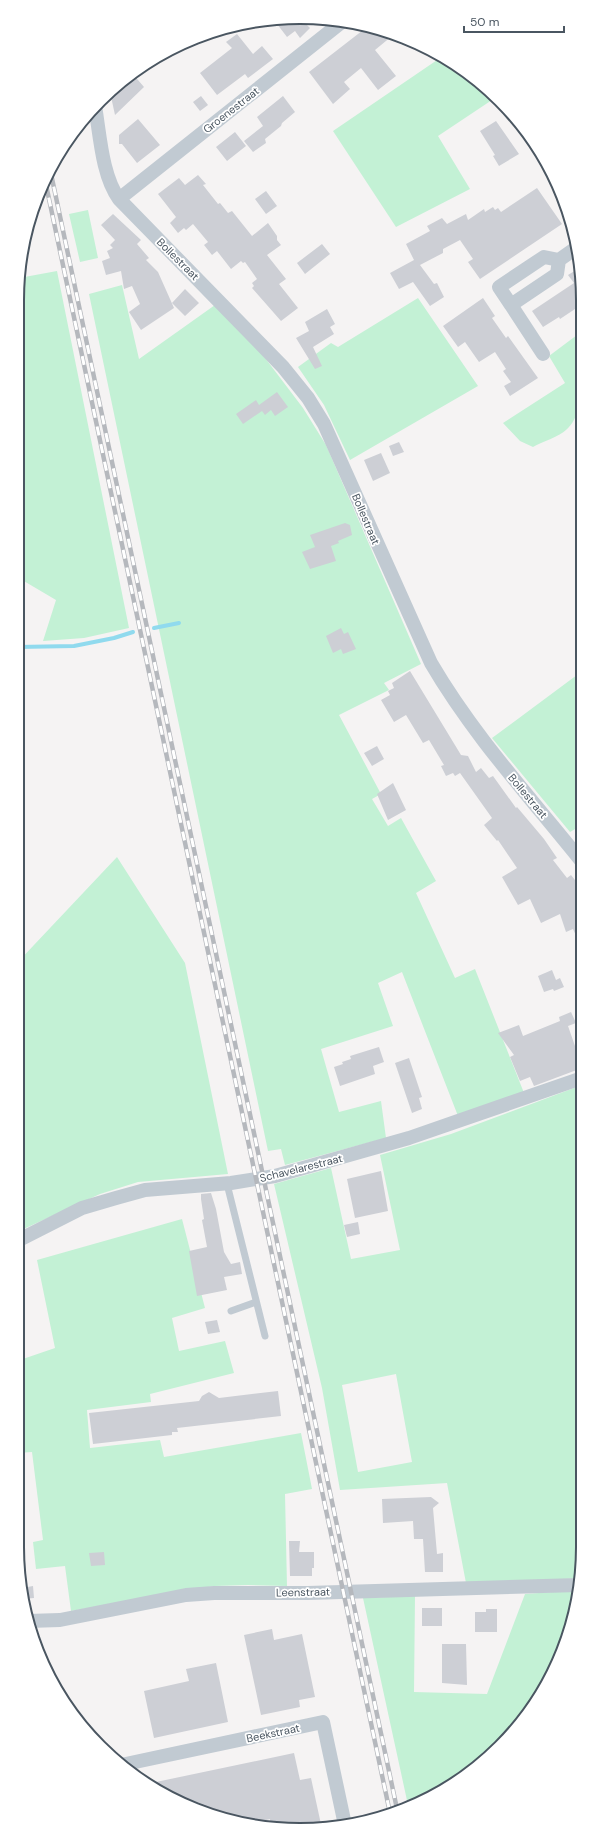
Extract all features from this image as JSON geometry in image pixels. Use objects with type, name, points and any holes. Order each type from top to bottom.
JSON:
[{"type":"street","name":"Groenestraat","points":[[119,199],[337,26]]},
{"type":"street","name":"Bollestraat","points":[[96,114],[113,191],[119,199],[283,367],[308,398],[324,424],[428,656],[449,694],[482,741],[576,855]]},
{"type":"street","points":[[543,354],[499,287],[544,257],[559,260],[572,251]]},
{"type":"street","points":[[511,305],[557,274],[559,260]]},
{"type":"street","name":"Schavelarestraat","points":[[24,1237],[82,1208],[116,1198],[145,1190],[231,1182],[275,1176],[409,1138],[576,1080]]},
{"type":"street","name":"Leenstraat","points":[[34,1621],[60,1620],[186,1596],[214,1594],[574,1585]]},
{"type":"street","name":"Beekstraat","points":[[129,1763],[323,1722],[344,1820]]},
{"type":"lane","points":[[231,1182],[228,1188],[265,1336]]},
{"type":"lane","points":[[231,1311],[256,1302]]},
{"type":"green space","points":[[437,60],[468,81],[491,101],[438,136],[470,189],[396,227],[333,131]]},
{"type":"green space","points":[[88,210],[98,258],[80,262],[69,214]]},
{"type":"green space","points":[[57,271],[129,628],[84,638],[43,641],[56,600],[24,581],[25,277]]},
{"type":"green space","points":[[122,285],[139,359],[215,305],[259,350],[303,408],[326,445],[421,664],[384,683],[389,690],[339,715],[381,794],[372,799],[388,826],[401,818],[436,881],[416,893],[455,978],[475,969],[524,1093],[458,1116],[402,972],[378,983],[393,1026],[321,1049],[339,1112],[381,1101],[386,1138],[285,1165],[281,1149],[268,1151],[89,294]]},
{"type":"green space","points":[[418,298],[478,386],[350,460],[324,405],[298,367],[331,343],[338,347]]},
{"type":"green space","points":[[576,336],[576,416],[566,430],[533,447],[520,441],[503,423],[565,383],[549,356]]},
{"type":"green space","points":[[576,676],[576,828],[570,832],[492,738]]},
{"type":"green space","points":[[117,857],[185,963],[228,1174],[138,1182],[100,1194],[24,1229],[24,956]]},
{"type":"green space","points":[[576,1087],[576,1547],[574,1578],[521,1582],[466,1583],[447,1483],[340,1490],[322,1388],[274,1184],[331,1168],[351,1259],[400,1250],[380,1155],[451,1134]],"holes":[[[396,1374],[412,1462],[358,1472],[342,1385]]]},
{"type":"green space","points":[[182,1219],[205,1308],[172,1318],[179,1351],[225,1341],[234,1373],[150,1394],[151,1402],[87,1410],[90,1448],[160,1440],[164,1457],[301,1433],[312,1489],[285,1494],[287,1586],[214,1586],[71,1611],[65,1566],[36,1569],[33,1542],[43,1540],[32,1452],[24,1453],[24,1359],[55,1348],[37,1260]]},
{"type":"green space","points":[[573,1590],[567,1618],[555,1653],[539,1685],[508,1729],[482,1755],[438,1786],[407,1801],[363,1598],[415,1596],[414,1692],[487,1694],[525,1594]]},
{"type":"building","points":[[306,24],[310,28],[300,38],[295,31],[287,37],[278,25]]},
{"type":"building","points":[[362,31],[389,39],[375,50],[396,76],[378,90],[361,68],[344,82],[350,89],[333,104],[309,72]]},
{"type":"building","points":[[237,34],[253,54],[262,46],[273,59],[248,78],[245,74],[217,95],[200,73],[232,48],[226,42]]},
{"type":"building","points":[[136,78],[144,87],[115,115],[111,99]]},
{"type":"building","points":[[201,96],[208,105],[200,111],[193,102]]},
{"type":"building","points":[[283,96],[295,112],[265,139],[266,143],[253,152],[244,141],[263,126],[257,117]]},
{"type":"building","points":[[138,119],[160,145],[137,163],[122,144],[119,144],[119,135]]},
{"type":"building","points":[[496,121],[519,154],[499,166],[493,156],[495,155],[480,131]]},
{"type":"building","points":[[235,132],[246,146],[227,161],[216,147]]},
{"type":"building","points":[[198,175],[206,184],[203,185],[218,204],[220,203],[228,213],[232,211],[252,236],[268,223],[277,236],[277,240],[281,245],[267,255],[286,279],[279,284],[298,308],[281,321],[252,288],[254,286],[252,283],[257,279],[245,262],[243,263],[241,261],[231,269],[217,251],[212,255],[204,245],[208,242],[193,224],[186,230],[184,228],[178,233],[170,223],[176,217],[158,194],[179,178],[185,185]]},
{"type":"building","points":[[537,188],[562,224],[480,279],[468,262],[473,259],[460,240],[443,249],[443,253],[420,265],[434,284],[437,283],[444,297],[430,306],[413,282],[399,289],[390,273],[414,260],[406,244],[430,231],[427,226],[442,218],[447,224],[466,214],[468,220],[484,209],[485,212],[493,207],[495,210],[498,208],[501,212]]},
{"type":"building","points":[[266,191],[277,206],[266,214],[255,199]]},
{"type":"building","points":[[113,214],[141,240],[137,244],[149,258],[146,260],[158,272],[174,308],[141,330],[129,312],[140,304],[132,286],[124,289],[121,271],[106,275],[102,261],[110,258],[107,251],[113,248],[110,245],[115,240],[101,225]]},
{"type":"building","points":[[322,244],[330,254],[305,274],[297,263]]},
{"type":"building","points":[[574,271],[576,308],[560,319],[559,317],[543,327],[532,311],[574,283],[568,275]]},
{"type":"building","points":[[185,289],[199,303],[185,316],[172,303]]},
{"type":"building","points":[[483,298],[495,316],[492,318],[506,338],[508,336],[538,378],[510,396],[504,386],[511,382],[503,371],[506,369],[495,352],[479,362],[465,342],[458,347],[443,326]]},
{"type":"building","points":[[327,309],[335,324],[330,327],[334,334],[313,347],[322,366],[315,369],[296,338],[309,331],[305,322]]},
{"type":"building","points":[[277,392],[288,407],[275,416],[271,410],[265,415],[262,411],[243,424],[236,414],[256,400],[259,405]]},
{"type":"building","points":[[399,442],[404,452],[393,456],[389,446]]},
{"type":"building","points":[[381,453],[390,473],[373,481],[364,460]]},
{"type":"building","points":[[345,523],[350,525],[352,535],[331,546],[336,561],[310,569],[302,552],[315,547],[310,535]]},
{"type":"building","points":[[341,628],[344,634],[348,632],[356,649],[343,654],[341,649],[333,653],[326,636]]},
{"type":"building","points":[[410,671],[461,755],[468,756],[476,772],[481,768],[489,778],[493,776],[516,808],[517,807],[544,839],[557,858],[553,860],[567,878],[571,875],[576,881],[576,936],[573,929],[566,932],[560,914],[541,923],[530,899],[518,905],[502,877],[517,868],[498,840],[497,841],[484,825],[492,818],[460,773],[455,776],[453,773],[446,776],[441,766],[444,765],[429,740],[423,743],[406,715],[394,722],[381,700],[390,695],[388,691],[394,688],[392,683]]},
{"type":"building","points":[[377,746],[384,759],[372,766],[364,753]]},
{"type":"building","points":[[393,783],[406,810],[388,820],[377,794]]},
{"type":"building","points":[[552,970],[556,980],[560,978],[564,987],[554,991],[553,989],[544,992],[538,976]]},
{"type":"building","points":[[571,1012],[576,1023],[568,1026],[576,1046],[576,1070],[534,1086],[530,1077],[520,1081],[510,1057],[514,1055],[498,1033],[519,1025],[523,1036],[560,1021],[559,1017]]},
{"type":"building","points":[[379,1047],[384,1062],[373,1066],[375,1074],[340,1086],[334,1067],[351,1059],[350,1056]]},
{"type":"building","points":[[409,1058],[422,1097],[419,1098],[422,1109],[412,1113],[395,1063]]},
{"type":"building","points":[[381,1171],[388,1211],[355,1218],[347,1179]]},
{"type":"building","points":[[211,1193],[216,1209],[224,1252],[231,1264],[240,1262],[242,1274],[224,1277],[227,1290],[197,1296],[189,1251],[207,1247],[202,1220],[204,1219],[201,1194]]},
{"type":"building","points":[[358,1222],[360,1234],[347,1237],[344,1225]]},
{"type":"building","points":[[217,1320],[220,1332],[208,1334],[205,1322]]},
{"type":"building","points":[[278,1391],[281,1416],[177,1428],[178,1432],[172,1432],[172,1435],[93,1444],[89,1413],[199,1401],[202,1396],[209,1392],[219,1398]]},
{"type":"building","points":[[431,1497],[439,1503],[433,1508],[437,1554],[443,1553],[443,1572],[425,1572],[423,1539],[414,1539],[413,1521],[383,1523],[382,1499]]},
{"type":"building","points":[[289,1541],[300,1541],[299,1552],[314,1552],[314,1568],[312,1568],[312,1576],[290,1576]]},
{"type":"building","points":[[104,1552],[105,1565],[91,1566],[89,1553]]},
{"type":"building","points":[[33,1586],[34,1598],[29,1598],[27,1587]]},
{"type":"building","points":[[422,1608],[442,1608],[442,1626],[422,1626]]},
{"type":"building","points":[[486,1609],[497,1609],[497,1632],[475,1632],[475,1612],[486,1612]]},
{"type":"building","points":[[272,1629],[274,1640],[302,1634],[315,1697],[299,1700],[300,1707],[261,1715],[244,1635]]},
{"type":"building","points":[[442,1644],[466,1644],[467,1685],[442,1683]]},
{"type":"building","points":[[216,1663],[228,1722],[154,1738],[144,1691],[189,1681],[186,1669]]},
{"type":"building","points":[[294,1753],[300,1780],[311,1778],[320,1822],[300,1823],[270,1821],[270,1819],[263,1821],[229,1814],[178,1795],[156,1782]]},
{"type":"waterway","points":[[154,628],[179,623]]},
{"type":"waterway","points":[[24,647],[74,646],[114,638],[133,632]]},
{"type":"railway","points":[[52,178],[396,1805]]},
{"type":"railway","points":[[47,189],[389,1808]]}]
